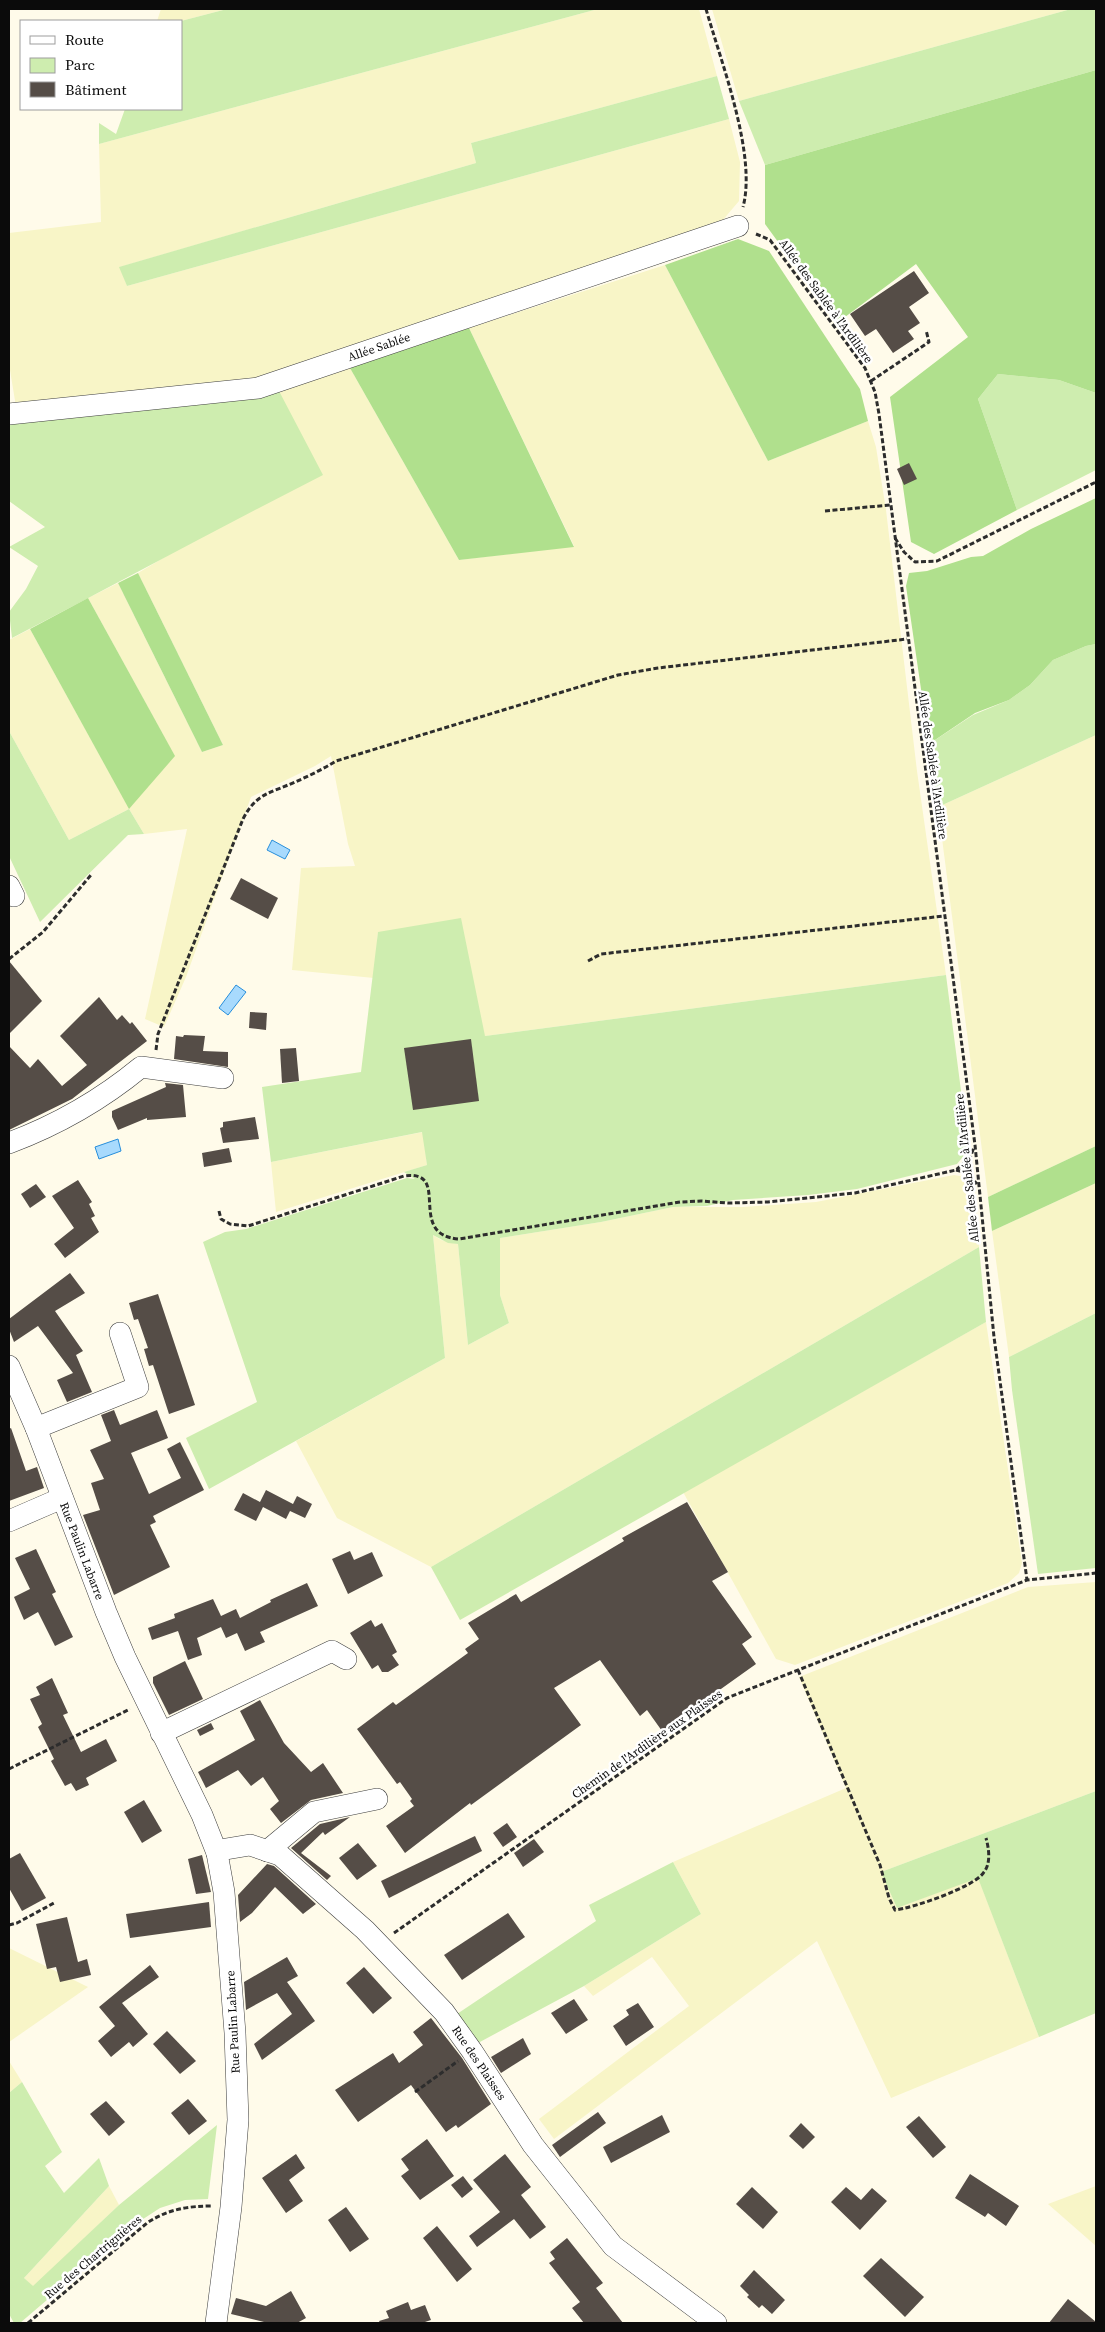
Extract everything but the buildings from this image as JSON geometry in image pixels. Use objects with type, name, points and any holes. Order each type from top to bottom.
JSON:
[{"type":"street","name":"Allée Sablée","points":[[9,414],[258,388],[738,226]]},
{"type":"street","points":[[9,1143],[46,1129],[112,1090],[141,1067],[223,1078]]},
{"type":"street","points":[[36,1428],[138,1388],[120,1333]]},
{"type":"street","name":"Rue Paulin Labarre","points":[[9,1366],[36,1428],[106,1612],[161,1733],[202,1815],[217,1853],[224,1892],[235,2033],[238,2120],[231,2207],[216,2323]]},
{"type":"street","points":[[9,1521],[62,1498]]},
{"type":"street","points":[[161,1733],[332,1651],[346,1659]]},
{"type":"street","points":[[267,1851],[314,1812],[377,1799]]},
{"type":"street","name":"Rue des Plaisses","points":[[217,1853],[226,1849],[250,1845],[280,1855],[379,1944],[444,2012],[472,2051],[533,2145],[613,2246],[716,2323]]},
{"type":"path","points":[[706,9],[738,119],[747,167],[746,196],[738,226]]},
{"type":"path","name":"Allée des Sablée à l'Ardilière","points":[[738,226],[770,240],[865,368],[871,381],[880,414],[890,505],[975,1144],[994,1337],[1027,1580]]},
{"type":"path","points":[[871,381],[928,342],[926,330]]},
{"type":"path","points":[[894,535],[904,552],[915,562],[937,561],[1096,482]]},
{"type":"path","points":[[825,511],[890,505]]},
{"type":"path","points":[[153,1068],[158,1034],[243,818],[249,806],[271,791],[310,776],[336,761],[618,675],[658,668],[908,639]]},
{"type":"path","points":[[9,959],[43,932],[91,875]]},
{"type":"path","points":[[588,961],[602,954],[944,916]]},
{"type":"path","points":[[219,1211],[221,1220],[230,1224],[248,1226],[414,1175],[422,1178],[427,1184],[430,1215],[435,1228],[441,1235],[459,1239],[680,1202],[701,1201],[728,1204],[768,1202],[855,1193],[956,1170],[970,1158],[975,1144]]},
{"type":"path","points":[[956,1170],[973,1177],[978,1185],[979,1195]]},
{"type":"path","name":"Chemin de l'Ardilière aux Plaisses","points":[[379,1944],[727,1698],[1027,1580],[1096,1573]]},
{"type":"path","points":[[798,1670],[880,1865],[889,1898],[895,1910],[911,1908],[972,1883],[984,1873],[987,1864],[989,1855],[986,1838]]},
{"type":"path","points":[[9,1769],[146,1701]]},
{"type":"path","points":[[9,1925],[17,1923],[54,1903]]},
{"type":"path","points":[[415,2092],[472,2051]]},
{"type":"path","name":"Rue des Chartrignières","points":[[28,2323],[128,2237],[162,2213],[190,2206],[231,2207]]},
{"type":"shaded area","points":[[161,9],[227,9],[182,21],[157,20]]},
{"type":"shaded area","points":[[598,9],[699,9],[717,76],[471,143],[476,163],[120,267],[127,286],[729,119],[740,162],[739,201],[722,221],[256,383],[17,413],[9,364],[9,233],[101,222],[99,144]]},
{"type":"shaded area","points":[[712,9],[1071,9],[739,101]]},
{"type":"shaded area","points":[[665,265],[768,461],[868,421],[876,447],[886,510],[917,771],[946,975],[485,1036],[378,932],[374,978],[292,970],[301,868],[355,866],[348,844],[331,756],[315,766],[251,797],[186,977],[164,1027],[145,1019],[187,829],[144,834],[129,809],[69,840],[9,731],[9,640],[30,629],[129,808],[174,755],[88,598],[118,583],[202,752],[223,745],[138,573],[190,542],[279,391],[350,368],[459,560],[574,546],[469,328]]},
{"type":"shaded area","points":[[1096,735],[1096,1146],[988,1197],[938,807]]},
{"type":"shaded area","points":[[423,1132],[427,1165],[276,1212],[271,1162]]},
{"type":"shaded area","points":[[954,1175],[965,1177],[975,1188],[979,1247],[431,1567],[337,1518],[296,1441],[445,1358],[433,1235],[441,1240],[458,1244],[468,1345],[509,1323],[500,1295],[500,1238],[601,1222],[673,1207],[743,1207],[816,1202]]},
{"type":"shaded area","points":[[1096,1183],[1096,1313],[1009,1357],[992,1231]]},
{"type":"shaded area","points":[[986,1322],[1022,1563],[1019,1573],[1008,1583],[795,1665],[776,1659],[683,1492]]},
{"type":"shaded area","points":[[1096,1582],[1096,1791],[881,1872],[897,1908],[978,1877],[1039,2037],[891,2098],[817,1941],[554,2139],[539,2119],[689,2006],[652,1957],[593,1996],[584,1986],[701,1914],[673,1862],[846,1788],[799,1677],[1028,1587]]},
{"type":"shaded area","points":[[9,1948],[88,1987],[9,2042]]},
{"type":"shaded area","points":[[9,2061],[22,2082],[9,2093]]},
{"type":"shaded area","points":[[109,2186],[119,2205],[33,2287],[24,2278]]},
{"type":"shaded area","points":[[1096,2186],[1096,2246],[1048,2204]]},
{"type":"green space","points":[[227,9],[598,9],[99,144],[99,123],[116,134],[125,110],[182,110],[182,21]]},
{"type":"green space","points":[[1071,9],[1096,9],[1096,70],[765,165],[739,101]]},
{"type":"green space","points":[[1096,70],[1096,393],[1059,380],[998,374],[978,399],[1017,510],[934,554],[911,542],[890,397],[968,337],[916,264],[837,323],[765,224],[765,165]]},
{"type":"green space","points":[[717,76],[729,119],[127,286],[119,267],[476,163],[471,143]]},
{"type":"green space","points":[[738,239],[769,251],[860,389],[868,421],[768,461],[665,265]]},
{"type":"green space","points":[[469,328],[574,547],[459,560],[350,368]]},
{"type":"green space","points":[[998,374],[1059,380],[1096,393],[1096,470],[1017,510],[978,399]]},
{"type":"green space","points":[[279,391],[323,475],[12,638],[9,612],[26,589],[38,566],[9,547],[45,527],[9,501],[9,415]]},
{"type":"green space","points":[[1096,498],[1096,644],[1086,646],[1053,660],[1030,685],[1009,700],[975,713],[929,744],[906,586],[909,573],[927,571],[971,557],[983,556],[1031,529]]},
{"type":"green space","points":[[138,573],[223,745],[202,752],[118,583]]},
{"type":"green space","points":[[88,598],[175,756],[129,809],[30,629]]},
{"type":"green space","points":[[1096,644],[1096,735],[938,807],[929,744],[973,715],[1009,700],[1030,685],[1053,660],[1086,646]]},
{"type":"green space","points":[[9,731],[69,840],[129,809],[144,834],[128,835],[40,922],[9,856]]},
{"type":"green space","points":[[461,918],[485,1036],[946,975],[967,1137],[965,1154],[957,1164],[857,1189],[808,1195],[733,1200],[707,1206],[673,1207],[601,1222],[500,1238],[500,1295],[509,1323],[468,1345],[458,1244],[448,1243],[433,1235],[445,1358],[209,1489],[186,1438],[257,1402],[203,1242],[225,1232],[246,1229],[407,1178],[415,1179],[404,1172],[427,1165],[422,1132],[271,1162],[262,1087],[361,1072],[378,932]]},
{"type":"green space","points":[[1096,1146],[1096,1183],[992,1231],[988,1197]]},
{"type":"green space","points":[[979,1247],[986,1322],[460,1620],[431,1567]]},
{"type":"green space","points":[[1096,1313],[1096,1568],[1038,1574],[1009,1357]]},
{"type":"green space","points":[[1096,1791],[1096,2013],[1039,2037],[978,1878],[897,1908],[881,1872]]},
{"type":"green space","points":[[673,1862],[701,1914],[584,1986],[478,2043],[457,2014],[596,1921],[589,1905]]},
{"type":"green space","points":[[22,2082],[62,2152],[45,2166],[64,2193],[99,2158],[109,2186],[24,2278],[33,2286],[119,2205],[217,2125],[208,2199],[185,2200],[160,2208],[137,2223],[20,2323],[14,2323],[9,2314],[9,2093]]},
{"type":"water","points":[[272,840],[290,850],[285,859],[267,850]]},
{"type":"water","points":[[236,985],[246,992],[228,1015],[219,1008]]},
{"type":"water","points":[[118,1139],[121,1151],[99,1159],[95,1147]]}]
